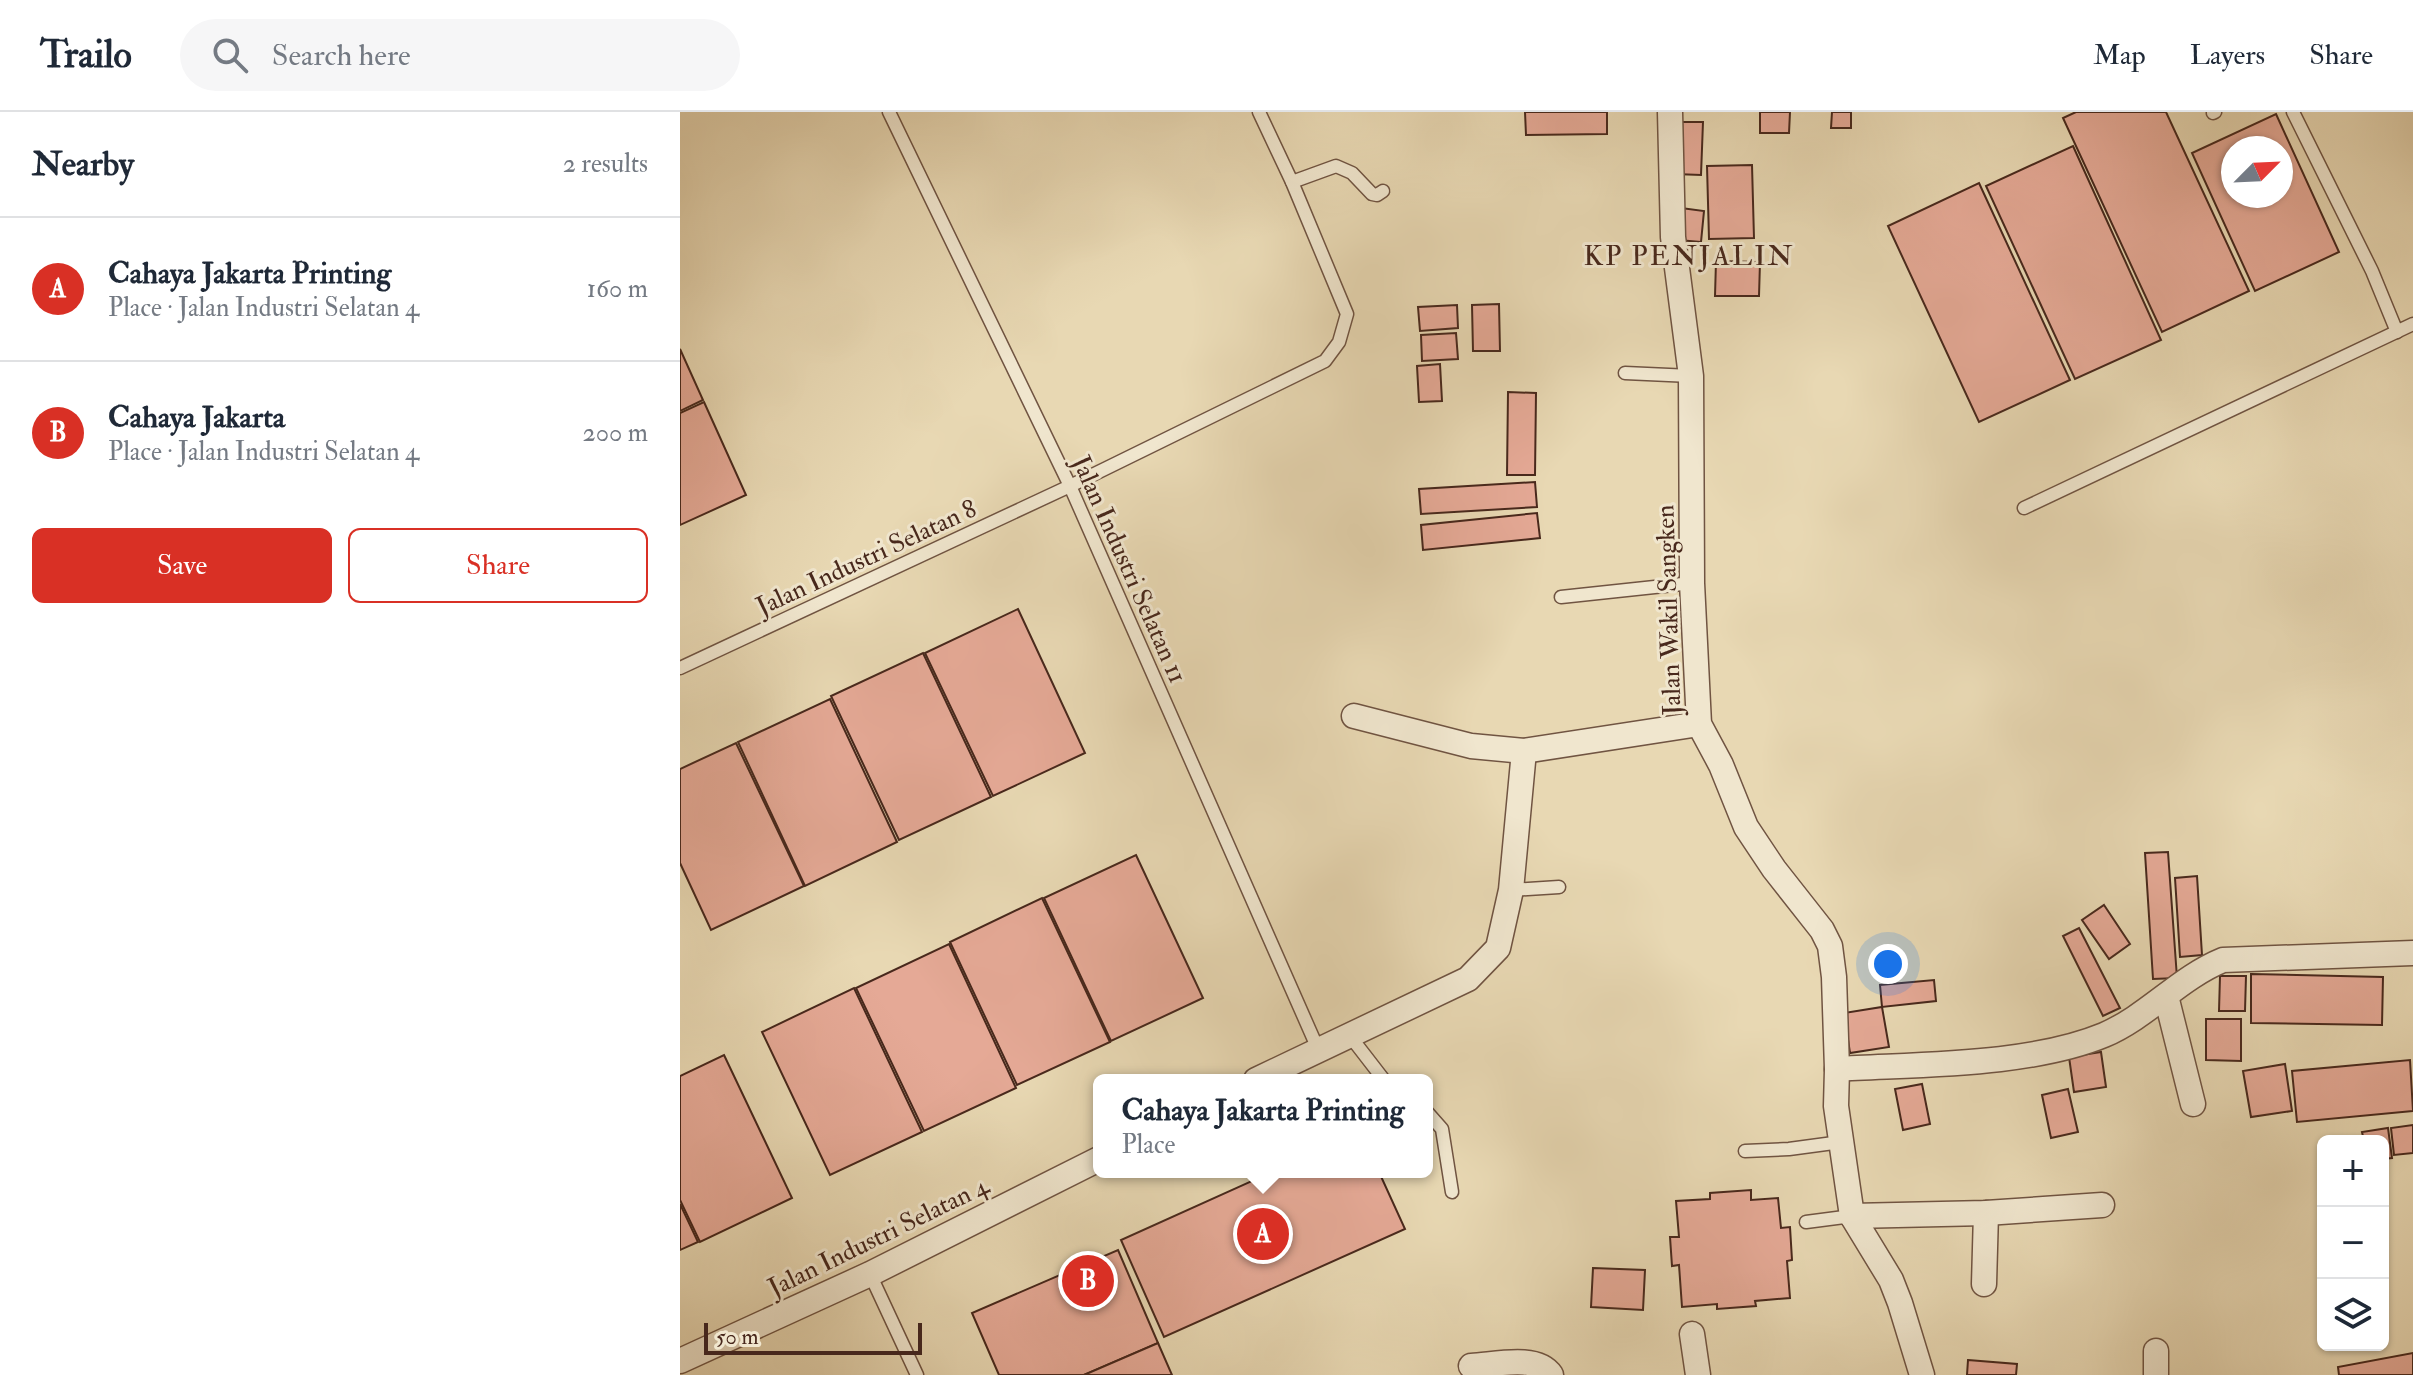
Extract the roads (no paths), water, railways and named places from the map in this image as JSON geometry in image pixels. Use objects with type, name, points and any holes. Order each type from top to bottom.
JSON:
[{"type":"street","name":"Jalan Wakil Sangken","points":[[1670,112],[1673,237],[1691,376],[1692,583],[1699,724],[1721,765],[1746,827],[1774,869],[1822,930],[1830,946],[1834,977],[1836,1106],[1852,1216]]},
{"type":"street","points":[[1354,716],[1471,746],[1524,751],[1699,724]]},
{"type":"street","points":[[1268,1074],[1468,979],[1498,948],[1511,890],[1524,751]]},
{"type":"street","points":[[1837,1069],[2060,1051],[2105,1034],[2140,1016],[2205,967],[2223,960],[2413,953]]},
{"type":"street","points":[[2166,996],[2193,1104]]},
{"type":"street","name":"Jalan Industri Selatan 4","points":[[680,1361],[870,1274],[1093,1162]]},
{"type":"street","points":[[1852,1216],[1986,1213],[2102,1205]]},
{"type":"street","points":[[1984,1284],[1986,1213]]},
{"type":"street","points":[[1852,1216],[1891,1280],[1922,1375]]},
{"type":"street","points":[[1692,1334],[1698,1375]]},
{"type":"street","points":[[1471,1366],[1536,1363],[1550,1371],[1551,1375]]},
{"type":"lane","name":"Jalan Industri Selatan 11","points":[[889,112],[1070,486],[1318,1049]]},
{"type":"lane","name":"Jalan Industri Selatan 8","points":[[680,668],[1070,486],[1325,361],[1339,342],[1347,314],[1259,112]]},
{"type":"lane","points":[[2293,112],[2372,271],[2397,332]]},
{"type":"lane","points":[[1292,182],[1336,166],[1352,173],[1372,194],[1383,191]]},
{"type":"lane","points":[[2024,508],[2413,324]]},
{"type":"lane","points":[[1625,373],[1691,376]]},
{"type":"lane","points":[[1561,597],[1692,583]]},
{"type":"lane","points":[[1511,890],[1559,887]]},
{"type":"lane","points":[[1350,1036],[1379,1074]]},
{"type":"lane","points":[[1433,1119],[1442,1129],[1452,1192]]},
{"type":"lane","points":[[1745,1151],[1841,1142]]},
{"type":"lane","points":[[1806,1222],[1852,1216]]},
{"type":"lane","points":[[870,1274],[917,1375]]},
{"type":"place","name":"Cahaya Jakarta Printing","points":[[1263,1234]]},
{"type":"place","name":"Cahaya Jakarta","points":[[1088,1281]]},
{"type":"district","name":"KP PENJALIN","points":[[1689,255]]}]
